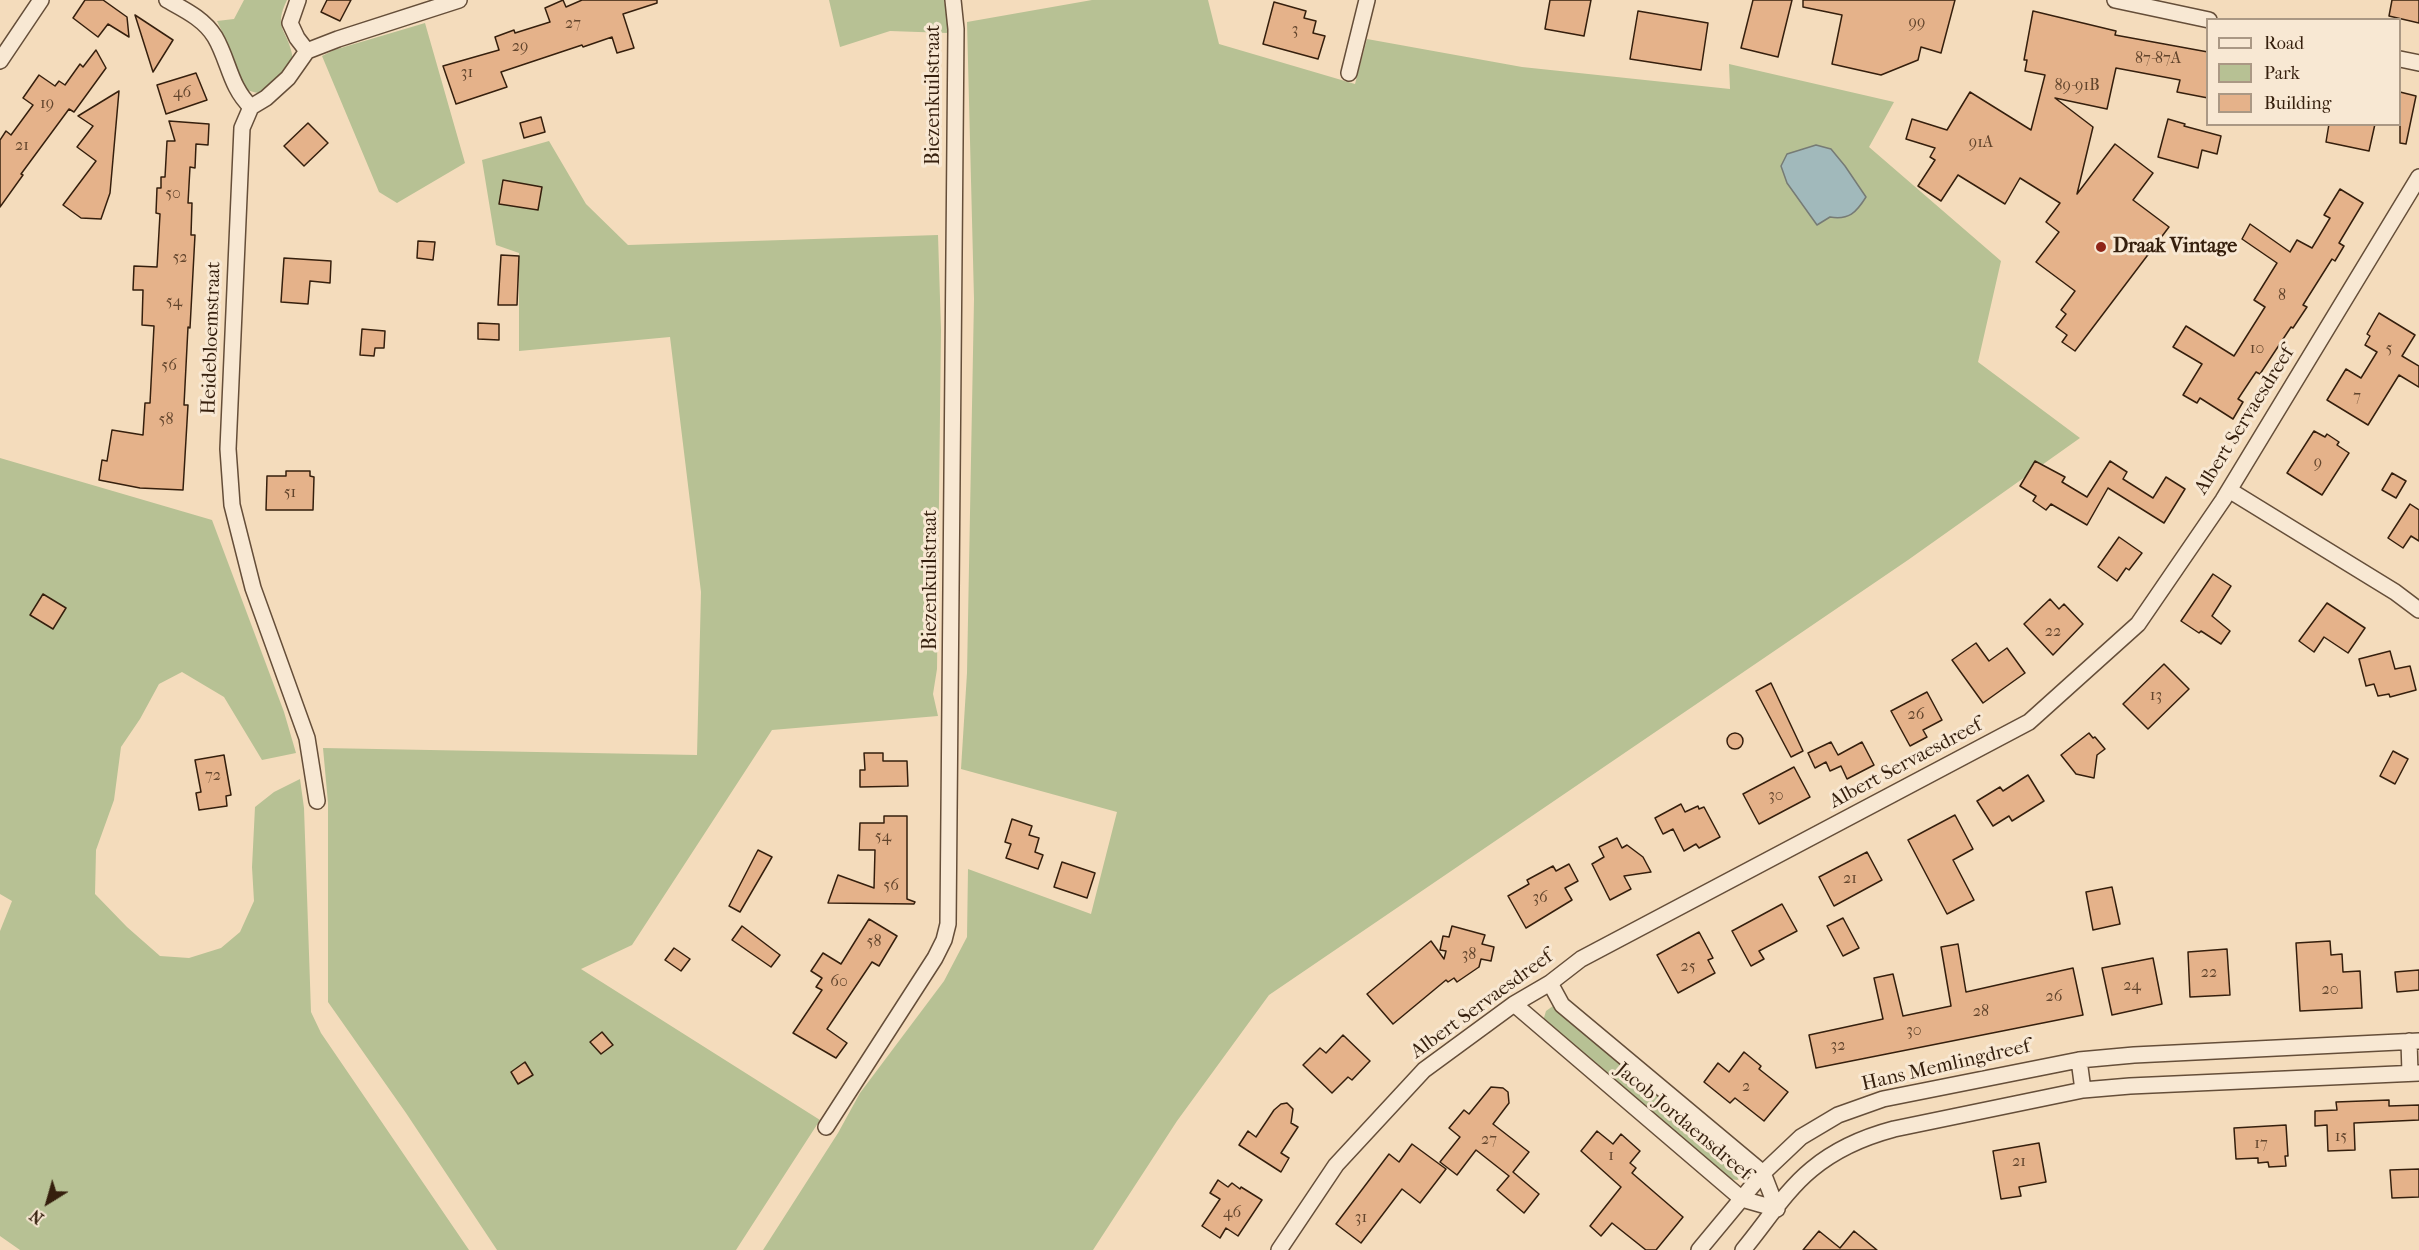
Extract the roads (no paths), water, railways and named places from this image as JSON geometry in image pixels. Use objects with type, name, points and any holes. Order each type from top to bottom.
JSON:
[{"type":"street","points":[[0,61],[41,0]]},
{"type":"street","points":[[167,0],[201,21],[215,38],[235,88],[251,107],[266,98],[288,78],[307,51],[459,0]]},
{"type":"street","points":[[298,0],[290,23],[297,38],[307,51]]},
{"type":"street","name":"Biezenkuilstraat","points":[[826,1127],[935,958],[944,940],[948,924],[955,75],[953,0]]},
{"type":"street","points":[[1349,73],[1367,0]]},
{"type":"street","points":[[2115,0],[2206,19]]},
{"type":"street","points":[[2401,59],[2419,63]]},
{"type":"street","name":"Heidebloemstraat","points":[[251,107],[242,128],[228,449],[230,483],[239,538],[253,588],[307,738],[316,801]]},
{"type":"street","name":"Albert Servaesdreef","points":[[1279,1250],[1336,1165],[1424,1070],[1581,959],[2029,722],[2138,624],[2229,490],[2419,177]]},
{"type":"street","points":[[2229,490],[2385,586],[2419,610]]},
{"type":"street","name":"Jacob Jordaensdreef","points":[[1550,983],[1562,1005],[1763,1173],[1777,1209]]},
{"type":"street","name":"Jacob Jordaensdreef","points":[[1514,1005],[1742,1199],[1777,1209]]},
{"type":"street","name":"Hans Memlingdreef","points":[[1700,1250],[1763,1173],[1801,1137],[1838,1115],[1883,1099],[2079,1060],[2134,1055],[2414,1041],[2414,1073],[2083,1090],[1865,1137],[1837,1151],[1812,1169],[1743,1250]]},
{"type":"street","points":[[2079,1060],[2083,1090]]},
{"type":"water","points":[[1816,145],[1831,149],[1866,197],[1851,214],[1830,217],[1817,225],[1787,183],[1781,166],[1787,154]]},
{"type":"place","name":"Draak Vintage","points":[[2101,247]]}]
